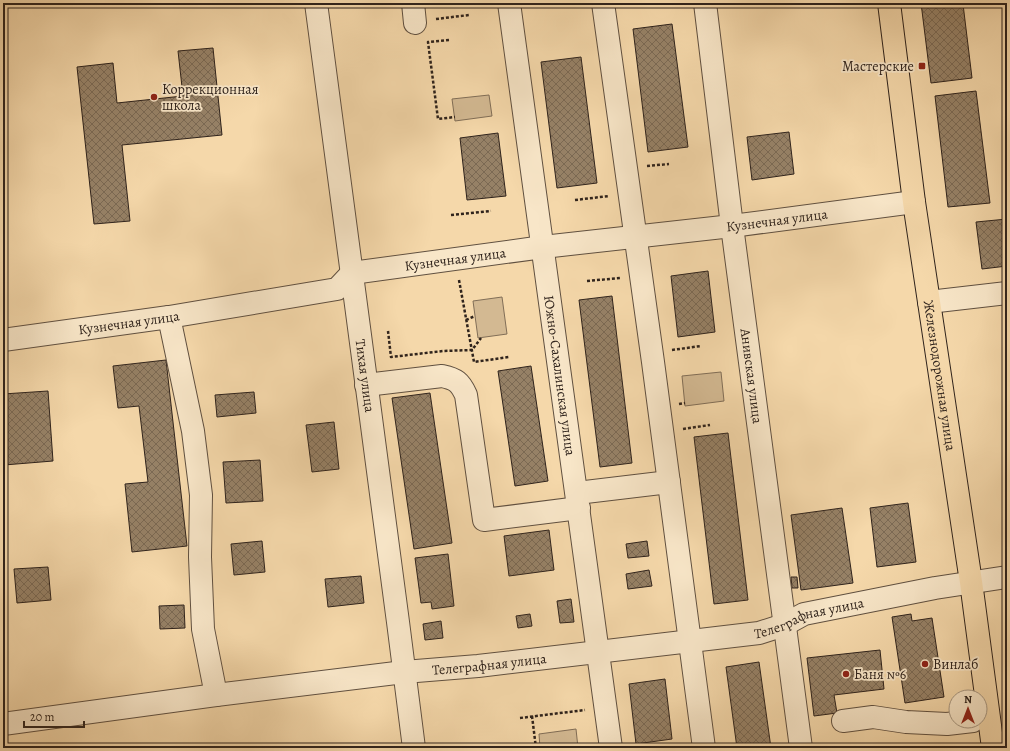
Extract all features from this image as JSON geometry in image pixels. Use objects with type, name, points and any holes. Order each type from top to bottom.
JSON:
[{"type":"main road","name":"Железнодорожная улица","points":[[888,3],[914,202],[971,582],[979,689]]},
{"type":"main road","name":"Железнодорожная улица","points":[[985,729],[993,748]]},
{"type":"street","name":"Тихая улица","points":[[316,3],[414,748]]},
{"type":"street","name":"Южно-Сахалинская улица","points":[[509,3],[611,748]]},
{"type":"street","name":"Анивская улица","points":[[705,3],[732,226],[801,748]]},
{"type":"street","points":[[612,4],[635,237],[704,748]]},
{"type":"street","name":"Кузнечная улица","points":[[3,340],[169,317],[336,289],[352,273],[543,247],[732,226],[914,202]]},
{"type":"street","points":[[929,302],[1007,293]]},
{"type":"street","points":[[169,317],[193,431],[201,496],[200,557],[203,628],[216,695]]},
{"type":"street","points":[[366,385],[442,376],[453,378],[461,385],[466,395],[484,520],[669,482]]},
{"type":"street","name":"Телеграфная улица","points":[[3,724],[216,695],[404,672],[478,666],[759,633],[784,624],[804,614],[934,588],[1007,577]]},
{"type":"street","points":[[843,721],[873,717],[906,722],[948,724]]},
{"type":"path","points":[[612,4],[640,3]]},
{"type":"path","points":[[420,15],[469,15]]},
{"type":"path","points":[[449,40],[428,42],[438,119],[455,117]]},
{"type":"path","points":[[642,167],[669,164]]},
{"type":"path","points":[[575,200],[616,195]]},
{"type":"path","points":[[451,215],[491,211]]},
{"type":"path","points":[[458,273],[474,362],[509,358]]},
{"type":"path","points":[[587,281],[623,277]]},
{"type":"path","points":[[466,320],[475,316]]},
{"type":"path","points":[[388,331],[391,357],[443,351],[472,350]]},
{"type":"path","points":[[472,350],[481,338]]},
{"type":"path","points":[[671,350],[701,346]]},
{"type":"path","points":[[681,429],[710,425]]},
{"type":"path","points":[[520,718],[592,709]]},
{"type":"path","points":[[532,716],[536,748]]},
{"type":"shaded area","points":[[489,95],[492,116],[455,121],[452,99]]},
{"type":"shaded area","points":[[502,297],[507,334],[478,338],[473,301]]},
{"type":"shaded area","points":[[721,372],[724,401],[685,406],[682,376]]},
{"type":"shaded area","points":[[576,729],[578,748],[540,748],[539,734]]},
{"type":"building","points":[[921,3],[963,4],[972,78],[931,83]]},
{"type":"building","points":[[672,24],[688,147],[648,152],[633,29]]},
{"type":"building","points":[[213,48],[222,135],[122,145],[130,221],[94,224],[77,67],[113,63],[117,103],[183,96],[178,51]]},
{"type":"building","points":[[581,57],[597,183],[557,188],[541,62]]},
{"type":"building","points":[[976,91],[990,203],[948,207],[935,96]]},
{"type":"building","points":[[789,132],[794,174],[752,180],[747,137]]},
{"type":"building","points":[[498,133],[506,196],[467,200],[460,138]]},
{"type":"building","points":[[1007,219],[1007,266],[982,269],[976,222]]},
{"type":"building","points":[[708,271],[715,332],[678,337],[671,276]]},
{"type":"building","points":[[612,296],[632,463],[600,467],[579,300]]},
{"type":"building","points":[[166,360],[187,546],[132,552],[125,484],[148,482],[139,406],[118,408],[113,366]]},
{"type":"building","points":[[531,366],[548,481],[515,486],[498,371]]},
{"type":"building","points":[[48,391],[53,461],[4,465],[3,394]]},
{"type":"building","points":[[254,392],[256,413],[217,417],[215,395]]},
{"type":"building","points":[[430,393],[452,543],[414,549],[392,398]]},
{"type":"building","points":[[334,422],[339,469],[312,472],[306,425]]},
{"type":"building","points":[[728,433],[748,600],[714,604],[694,437]]},
{"type":"building","points":[[260,460],[263,501],[226,503],[223,462]]},
{"type":"building","points":[[908,503],[916,562],[877,567],[870,508]]},
{"type":"building","points":[[842,508],[853,583],[801,590],[791,515]]},
{"type":"building","points":[[549,530],[554,570],[509,576],[504,536]]},
{"type":"building","points":[[262,541],[265,572],[234,575],[231,544]]},
{"type":"building","points":[[647,541],[649,556],[628,558],[626,544]]},
{"type":"building","points":[[448,554],[454,606],[432,609],[431,602],[421,603],[415,558]]},
{"type":"building","points":[[48,567],[51,600],[17,603],[14,569]]},
{"type":"building","points":[[649,570],[652,586],[628,589],[626,574]]},
{"type":"building","points":[[361,576],[364,603],[328,607],[325,579]]},
{"type":"building","points":[[791,577],[797,577],[798,588],[792,588]]},
{"type":"building","points":[[571,599],[574,622],[560,623],[557,601]]},
{"type":"building","points":[[184,605],[185,628],[160,629],[159,606]]},
{"type":"building","points":[[530,614],[532,626],[518,628],[516,616]]},
{"type":"building","points":[[911,614],[912,621],[932,618],[944,697],[905,703],[892,617]]},
{"type":"building","points":[[441,621],[443,638],[425,640],[423,624]]},
{"type":"building","name":"Баня №6","points":[[880,650],[884,689],[834,695],[837,713],[814,716],[807,658]]},
{"type":"building","points":[[759,662],[771,748],[737,748],[726,667]]},
{"type":"building","points":[[665,679],[672,739],[636,744],[629,684]]},
{"type":"place","name":"Мастерские","points":[[922,66]]},
{"type":"place","name":"Коррекционная школа","points":[[154,97]]},
{"type":"place","name":"Винлаб","points":[[925,664]]},
{"type":"place","name":"Баня №6","points":[[846,674]]}]
